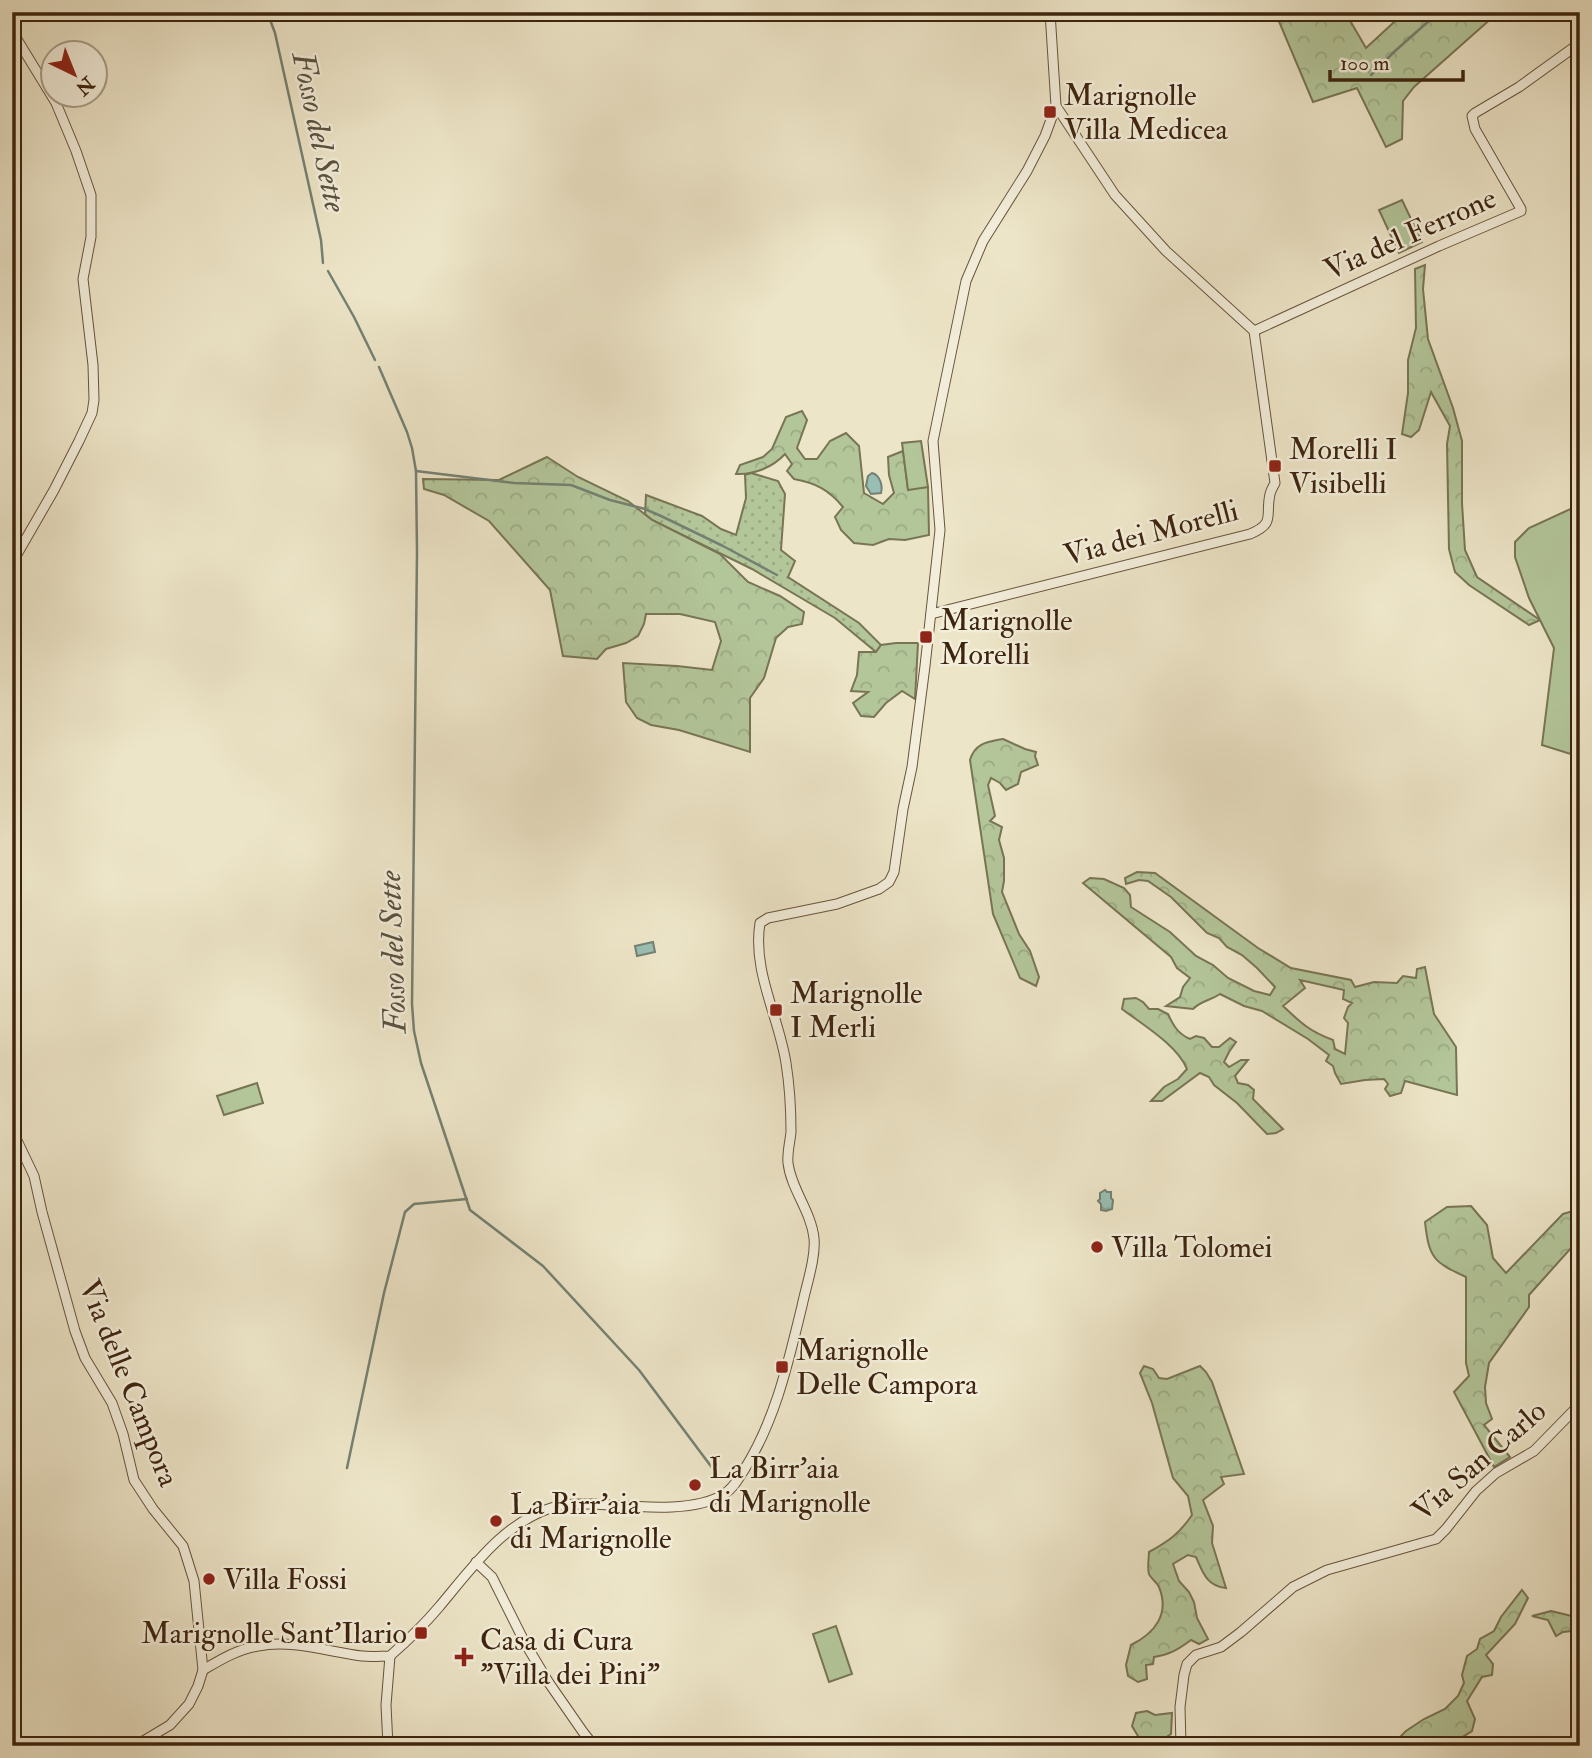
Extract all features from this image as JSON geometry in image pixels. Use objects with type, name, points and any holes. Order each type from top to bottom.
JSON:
[{"type":"street","points":[[388,1746],[386,1705],[390,1656],[425,1623],[498,1540],[524,1519],[559,1506],[581,1504],[676,1507],[698,1505],[719,1497],[733,1488],[767,1429],[785,1375],[811,1264],[814,1240],[807,1212],[788,1161],[791,1131],[786,1062],[763,973],[758,937],[760,923],[768,918],[837,904],[879,889],[889,882],[894,872],[912,767],[940,530],[933,441],[965,281],[984,242],[1033,160],[1056,106],[1050,12]]},
{"type":"street","points":[[12,31],[55,103],[92,195],[91,237],[83,279],[93,365],[94,400],[92,413],[79,442],[12,563]]},
{"type":"street","name":"Via del Ferrone","points":[[1254,331],[1521,211],[1475,130],[1472,116],[1519,87],[1580,43]]},
{"type":"street","points":[[1056,106],[1115,195],[1166,251],[1254,331]]},
{"type":"street","name":"Via dei Morelli","points":[[931,614],[1204,547],[1263,528],[1269,517],[1269,496],[1275,483],[1254,331]]},
{"type":"street","name":"Via delle Campora","points":[[12,1130],[34,1177],[75,1331],[85,1358],[112,1404],[123,1434],[134,1480],[153,1509],[179,1539],[188,1556],[194,1581],[202,1670],[198,1686],[183,1711],[170,1725],[135,1746]]},
{"type":"street","name":"Via San Carlo","points":[[1181,1746],[1180,1707],[1184,1675],[1187,1664],[1196,1655],[1221,1647],[1293,1587],[1326,1570],[1436,1539],[1476,1490],[1496,1473],[1534,1451],[1580,1404]]},
{"type":"street","points":[[476,1562],[492,1577],[525,1643],[594,1746]]},
{"type":"street","points":[[202,1670],[250,1647],[272,1644],[364,1656],[390,1656]]},
{"type":"green space","points":[[1275,12],[1345,12],[1366,48],[1405,12],[1501,12],[1414,87],[1403,101],[1402,139],[1386,147],[1357,88],[1313,102]]},
{"type":"green space","points":[[1402,200],[1422,242],[1399,253],[1379,210]]},
{"type":"green space","points":[[1425,265],[1423,289],[1428,339],[1462,441],[1465,550],[1477,577],[1540,620],[1529,625],[1469,585],[1455,572],[1449,549],[1447,444],[1450,426],[1431,392],[1419,430],[1411,437],[1402,434],[1408,393],[1408,360],[1416,328],[1415,269]]},
{"type":"green space","points":[[802,411],[807,420],[797,448],[805,459],[817,459],[830,441],[846,433],[859,446],[864,493],[883,504],[894,493],[888,457],[903,451],[908,489],[928,487],[929,535],[905,540],[889,539],[873,545],[854,543],[841,530],[835,517],[843,507],[822,488],[794,479],[787,471],[792,464],[785,454],[763,469],[736,474],[740,465],[763,457],[772,449],[786,417]]},
{"type":"green space","points":[[921,441],[928,487],[908,490],[902,443]]},
{"type":"green space","points":[[547,457],[578,477],[628,501],[652,520],[720,554],[748,582],[780,596],[804,612],[802,624],[788,627],[776,638],[764,678],[750,698],[750,752],[679,730],[651,725],[637,718],[626,702],[623,663],[712,670],[721,641],[715,622],[680,614],[646,614],[638,636],[606,649],[597,659],[563,656],[550,590],[489,521],[444,495],[424,489],[423,479],[499,480]]},
{"type":"green space","points":[[751,473],[778,481],[785,494],[781,550],[795,561],[788,577],[859,623],[881,645],[876,652],[835,618],[752,569],[652,520],[645,514],[646,495],[702,516],[736,535],[746,498],[745,475]]},
{"type":"green space","points":[[1580,507],[1580,757],[1542,745],[1554,648],[1529,598],[1515,557],[1515,542],[1529,528]]},
{"type":"green space","points":[[918,643],[915,699],[902,691],[874,717],[861,716],[853,703],[868,692],[851,691],[857,675],[859,652],[876,652],[881,645]]},
{"type":"green space","points":[[1003,739],[1036,752],[1038,765],[1021,772],[1018,784],[1006,790],[991,778],[988,785],[995,816],[990,821],[1002,827],[999,840],[1004,858],[1002,892],[1019,934],[1030,951],[1039,977],[1036,986],[1020,978],[993,914],[970,760],[978,747]]},
{"type":"green space","points":[[1137,872],[1155,873],[1258,948],[1291,968],[1351,980],[1355,987],[1374,982],[1397,983],[1403,976],[1416,978],[1417,969],[1425,967],[1434,1014],[1456,1047],[1457,1095],[1405,1081],[1401,1093],[1390,1096],[1385,1089],[1388,1084],[1384,1079],[1341,1084],[1333,1066],[1326,1061],[1329,1055],[1308,1039],[1262,1011],[1244,1006],[1220,994],[1193,1009],[1166,1006],[1180,997],[1190,978],[1177,968],[1171,957],[1083,883],[1090,878],[1104,879],[1124,888],[1130,895],[1131,907],[1170,932],[1196,956],[1213,965],[1228,978],[1254,991],[1270,995],[1275,987],[1242,955],[1227,947],[1219,938],[1207,933],[1171,897],[1148,881],[1139,880],[1126,884],[1125,878]],"holes":[[[1300,980],[1344,990],[1343,999],[1352,1003],[1344,1018],[1348,1023],[1345,1054],[1335,1049],[1333,1040],[1306,1026],[1283,1006],[1305,988]]]},
{"type":"green space","points":[[1136,998],[1149,1009],[1158,1009],[1168,1014],[1176,1029],[1190,1039],[1196,1036],[1204,1038],[1212,1047],[1219,1047],[1230,1038],[1236,1042],[1224,1062],[1229,1067],[1241,1060],[1248,1060],[1235,1076],[1238,1083],[1248,1085],[1254,1090],[1253,1099],[1283,1129],[1267,1134],[1237,1103],[1214,1085],[1209,1077],[1200,1073],[1162,1101],[1151,1101],[1187,1069],[1168,1044],[1122,1009],[1124,999]]},
{"type":"green space","points":[[257,1083],[263,1103],[224,1115],[217,1096]]},
{"type":"green space","points":[[1471,1206],[1487,1225],[1493,1258],[1506,1273],[1563,1214],[1580,1209],[1580,1238],[1529,1295],[1529,1307],[1489,1363],[1485,1387],[1486,1403],[1492,1419],[1484,1425],[1510,1457],[1494,1467],[1454,1392],[1469,1376],[1466,1363],[1466,1277],[1435,1258],[1431,1252],[1425,1222],[1447,1207]]},
{"type":"green space","points":[[1144,1366],[1153,1369],[1159,1378],[1167,1379],[1200,1366],[1206,1372],[1212,1382],[1244,1474],[1221,1477],[1224,1484],[1203,1500],[1213,1526],[1212,1543],[1226,1588],[1210,1582],[1196,1557],[1188,1555],[1173,1564],[1179,1581],[1194,1602],[1197,1618],[1208,1639],[1199,1644],[1191,1640],[1174,1651],[1154,1657],[1153,1664],[1146,1665],[1147,1679],[1138,1682],[1128,1676],[1126,1665],[1131,1645],[1147,1635],[1158,1622],[1163,1606],[1159,1587],[1149,1574],[1149,1552],[1173,1536],[1192,1515],[1188,1496],[1173,1478],[1152,1403],[1140,1373]]},
{"type":"green space","points":[[1522,1590],[1528,1598],[1515,1624],[1486,1655],[1493,1664],[1492,1675],[1482,1677],[1467,1701],[1475,1719],[1472,1731],[1448,1746],[1380,1746],[1396,1741],[1424,1719],[1445,1709],[1458,1696],[1464,1683],[1462,1675],[1467,1656],[1477,1649],[1480,1639],[1494,1631],[1501,1617]]},
{"type":"green space","points":[[1551,1611],[1580,1618],[1580,1630],[1563,1632],[1556,1636],[1548,1620],[1532,1616]]},
{"type":"green space","points":[[836,1626],[852,1674],[829,1682],[813,1634]]},
{"type":"green space","points":[[1147,1711],[1155,1715],[1172,1713],[1171,1734],[1155,1746],[1141,1746],[1132,1726],[1136,1713]]},
{"type":"water","points":[[872,473],[880,481],[881,493],[871,494],[866,486],[868,476]]},
{"type":"water","points":[[653,942],[655,952],[637,956],[635,946]]},
{"type":"water","points":[[1105,1190],[1111,1192],[1113,1200],[1112,1209],[1106,1211],[1101,1210],[1098,1201],[1100,1193]]},
{"type":"waterway","points":[[1371,75],[1439,12]]},
{"type":"waterway","name":"Fosso del Sette","points":[[265,13],[275,33],[321,240],[323,263]]},
{"type":"waterway","name":"Fosso del Sette","points":[[328,271],[375,360]]},
{"type":"waterway","name":"Fosso del Sette","points":[[379,367],[407,432],[416,471],[412,1004],[421,1063],[470,1210],[543,1266],[639,1370],[719,1477]]},
{"type":"waterway","points":[[416,471],[514,483],[571,485],[610,500],[645,509],[777,575]]},
{"type":"waterway","points":[[347,1468],[384,1293],[405,1212],[414,1204],[467,1199]]},
{"type":"place","name":"Marignolle Villa Medicea","points":[[1050,112]]},
{"type":"place","name":"Morelli I Visibelli","points":[[1275,466]]},
{"type":"place","name":"Marignolle Morelli","points":[[926,637]]},
{"type":"place","name":"Marignolle I Merli","points":[[776,1010]]},
{"type":"place","name":"Villa Tolomei","points":[[1097,1247]]},
{"type":"place","name":"Marignolle Delle Campora","points":[[782,1367]]},
{"type":"place","name":"La Birr'aia di Marignolle","points":[[695,1485]]},
{"type":"place","name":"La Birr’aia di Marignolle","points":[[496,1521]]},
{"type":"place","name":"Villa Fossi","points":[[209,1579]]},
{"type":"place","name":"Marignolle Sant'Ilario","points":[[421,1633]]},
{"type":"place","name":"Casa di Cura \"Villa dei Pini\"","points":[[464,1657]]}]
